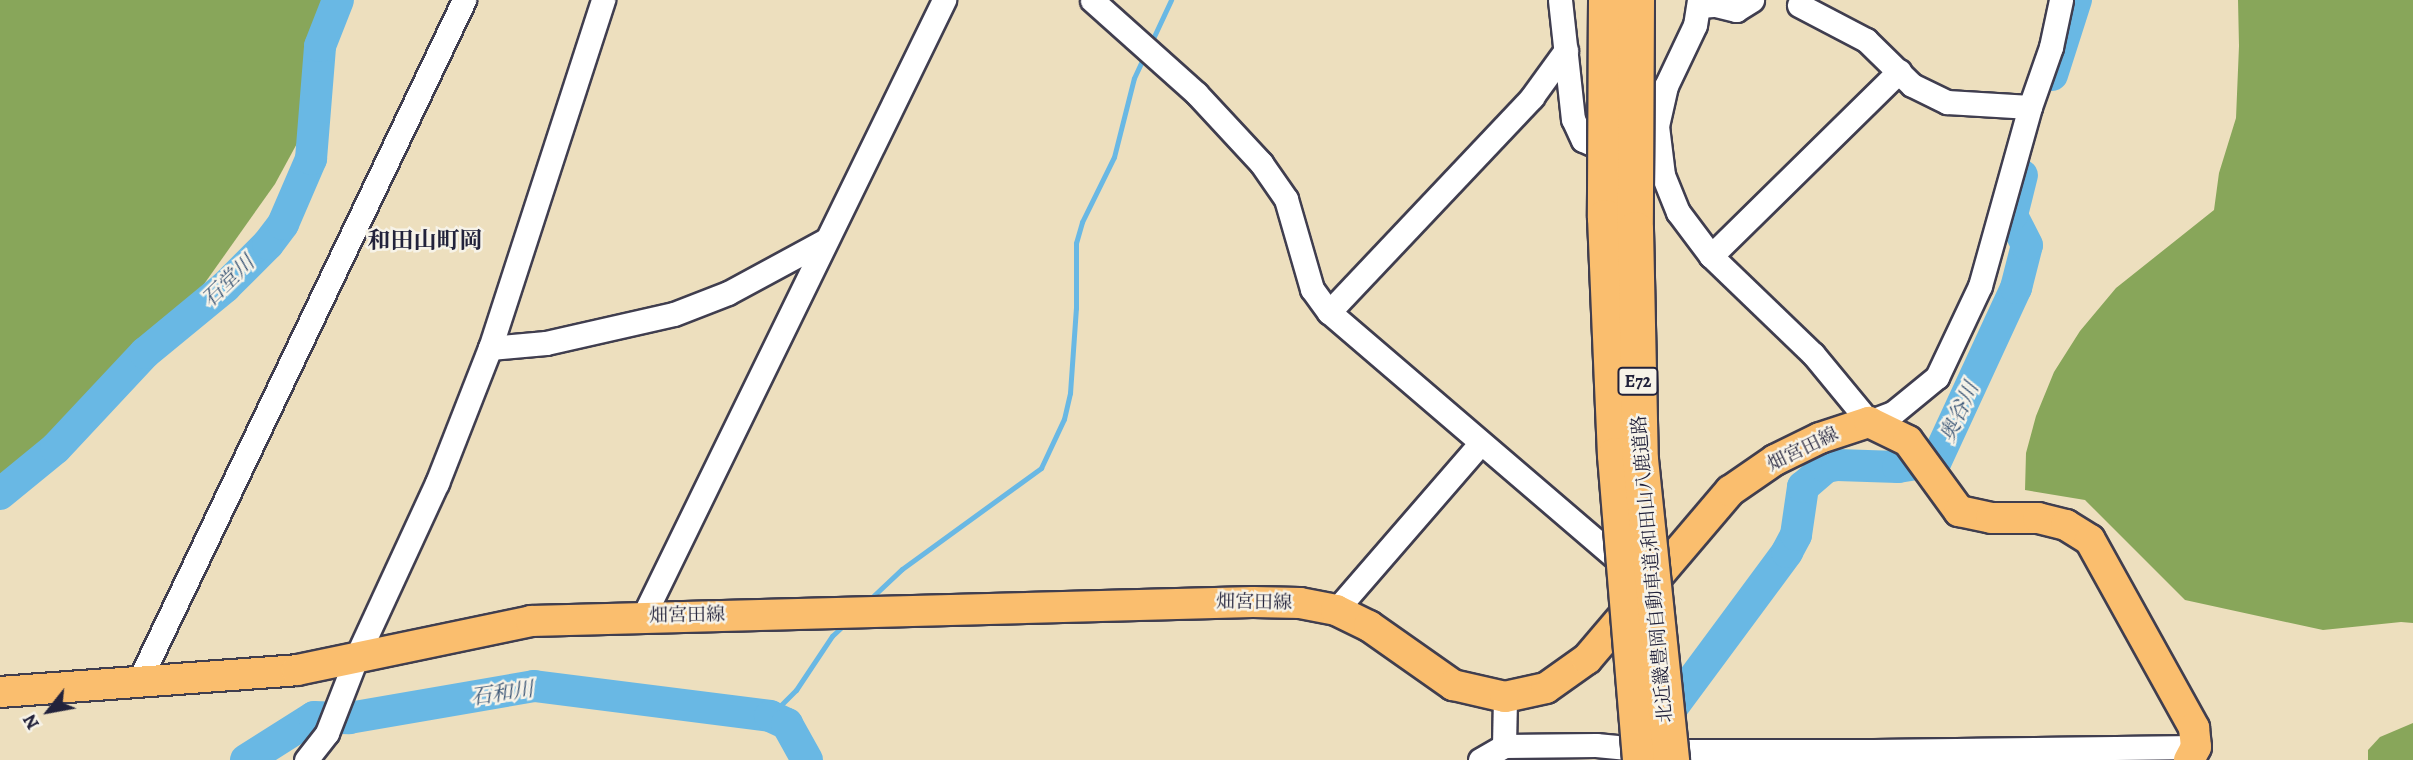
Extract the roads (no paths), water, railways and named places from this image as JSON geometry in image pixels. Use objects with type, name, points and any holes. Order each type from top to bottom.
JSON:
[{"type":"highway","name":"北近畿豊岡自動車道;和田山八鹿道路","points":[[1606,0],[1605,218],[1614,441],[1640,760]]},
{"type":"highway","name":"北近畿豊岡自動車道;和田山八鹿道路","points":[[1636,0],[1635,229],[1640,459],[1671,760]]},
{"type":"main road","name":"畑宮田線","points":[[0,692],[297,670],[531,621],[1253,602],[1300,604],[1336,610],[1369,626],[1453,685],[1505,697],[1546,688],[1587,659],[1730,491],[1774,460],[1820,438],[1870,422]]},
{"type":"main road","points":[[1870,422],[1908,441],[1959,511],[1991,518],[2038,518],[2066,525],[2090,540],[2194,728],[2193,753]]},
{"type":"street","points":[[138,683],[464,0]]},
{"type":"street","points":[[306,760],[327,733],[357,656],[437,484],[490,348],[603,0]]},
{"type":"street","points":[[643,617],[944,0]]},
{"type":"street","points":[[1092,0],[1205,102],[1261,163],[1286,199],[1312,289],[1329,312],[1650,587]]},
{"type":"street","points":[[1560,0],[1573,119],[1583,140],[1663,174]]},
{"type":"street","points":[[1752,0],[1736,10],[1700,3],[1695,25],[1666,86],[1657,126],[1663,174],[1678,212],[1711,256],[1813,354],[1870,422],[1893,413],[1937,377],[1980,286],[2030,107],[2051,47],[2061,0]]},
{"type":"street","points":[[1799,5],[1866,40],[1912,85],[1947,102],[2030,107]]},
{"type":"street","points":[[1329,312],[1532,97],[1566,50]]},
{"type":"street","points":[[1711,256],[1899,71]]},
{"type":"street","points":[[490,348],[546,343],[674,314],[728,293],[824,242]]},
{"type":"street","points":[[1336,610],[1480,444]]},
{"type":"street","points":[[1504,746],[1505,697]]},
{"type":"street","points":[[1480,760],[1504,746],[1595,745],[1659,751],[2193,753]]},
{"type":"waterway","name":"石堂川","points":[[0,494],[56,448],[145,353],[225,287],[268,244],[283,224],[311,159],[320,46],[338,0]]},
{"type":"waterway","points":[[1150,45],[1171,0]]},
{"type":"waterway","name":"奥谷川","points":[[2052,75],[2076,0]]},
{"type":"waterway","points":[[869,600],[902,569],[1041,468],[1064,419],[1070,393],[1076,308],[1076,243],[1082,222],[1114,157],[1134,78],[1144,57]]},
{"type":"waterway","name":"奥谷川","points":[[1657,728],[1787,552],[1796,535],[1803,487],[1826,467],[1898,467],[1936,461],[2016,288],[2027,245],[2012,215],[2022,175]]},
{"type":"waterway","points":[[770,716],[796,690],[832,636],[845,624]]},
{"type":"waterway","name":"石和川","points":[[246,760],[314,717],[349,718],[534,686],[770,716],[787,724],[807,760]]},
{"type":"district","name":"和田山町岡","points":[[425,241]]}]
